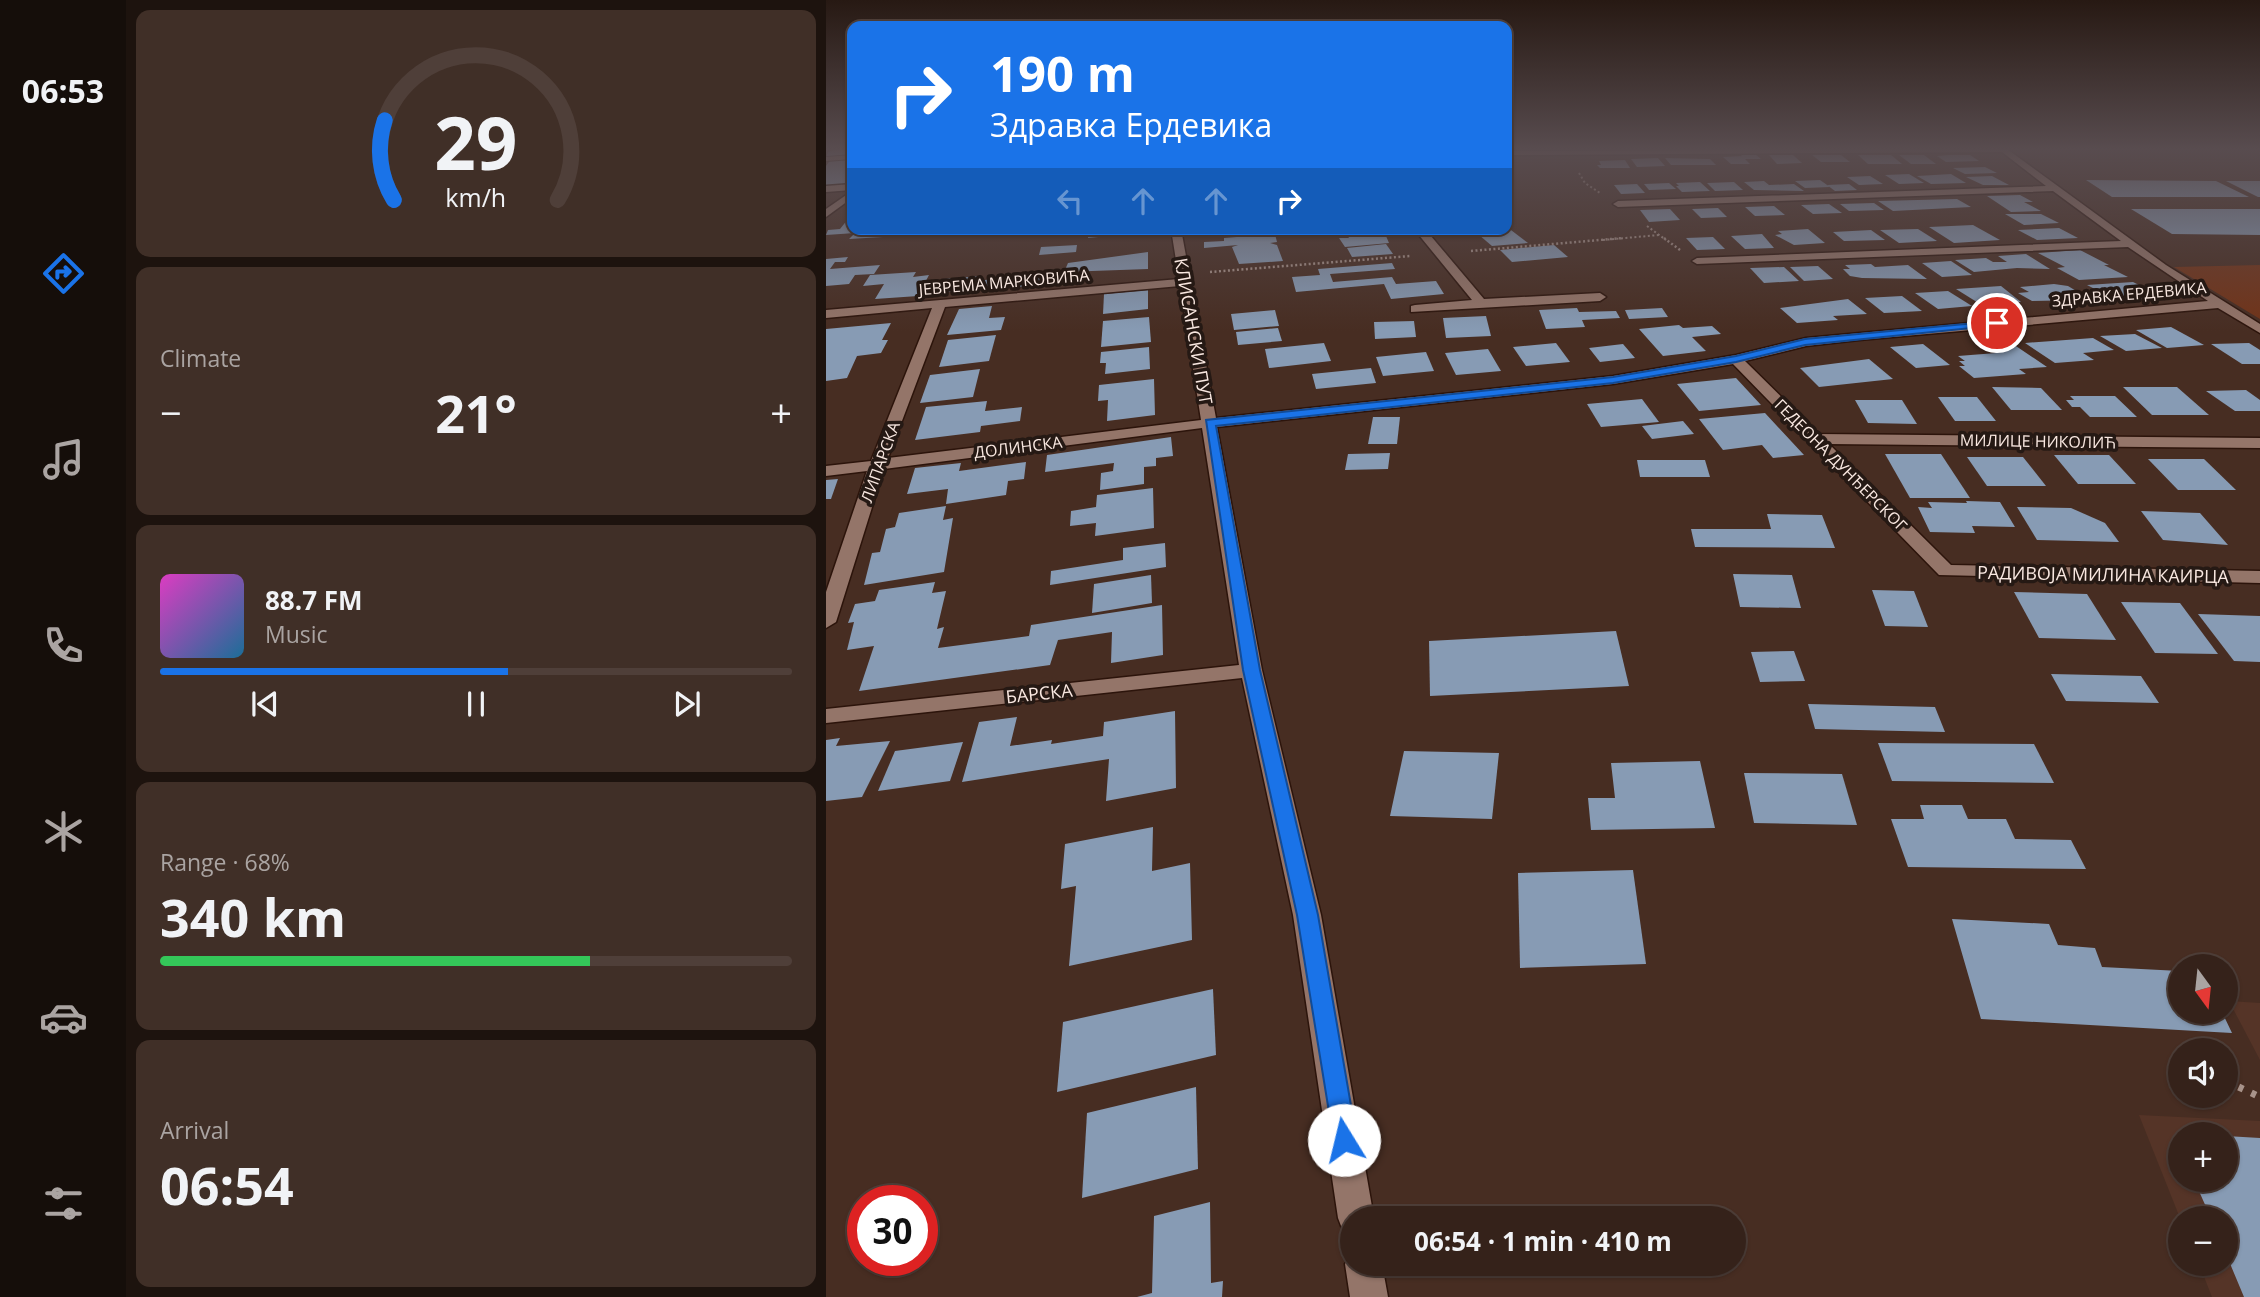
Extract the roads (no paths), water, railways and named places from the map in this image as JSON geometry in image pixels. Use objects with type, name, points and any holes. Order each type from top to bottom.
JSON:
[{"type":"street","points":[[2084,210],[2219,304],[2260,328]]},
{"type":"street","name":"КЛИСАНСКИ ПУТ","points":[[1177,235],[1251,670],[1307,915],[1354,1206]]},
{"type":"street","points":[[1424,235],[1481,303]]},
{"type":"street","points":[[1697,261],[2130,244]]},
{"type":"street","name":"ЈЕВРЕМА МАРКОВИЋА","points":[[826,314],[1184,282]]},
{"type":"street","points":[[1415,309],[1600,297]]},
{"type":"street","name":"ЛИПАРСКА","points":[[826,622],[877,465],[940,304]]},
{"type":"street","name":"ЗДРАВКА ЕРДЕВИКА","points":[[1210,423],[1613,380],[1736,359],[1805,342],[2219,304]]},
{"type":"street","name":"ГЕДЕОНА ДУНЂЕРСКОГ","points":[[1736,359],[1946,571]]},
{"type":"street","name":"ДОЛИНСКА","points":[[826,471],[1210,423]]},
{"type":"street","name":"МИЛИЦЕ НИКОЛИЋ","points":[[1815,439],[2260,443]]},
{"type":"street","name":"РАДИВОЈА МИЛИНА КАИРЦА","points":[[1946,571],[2260,577]]},
{"type":"street","name":"БАРСКА","points":[[826,716],[1251,670]]},
{"type":"street","points":[[1366,1276],[1369,1297]]}]
